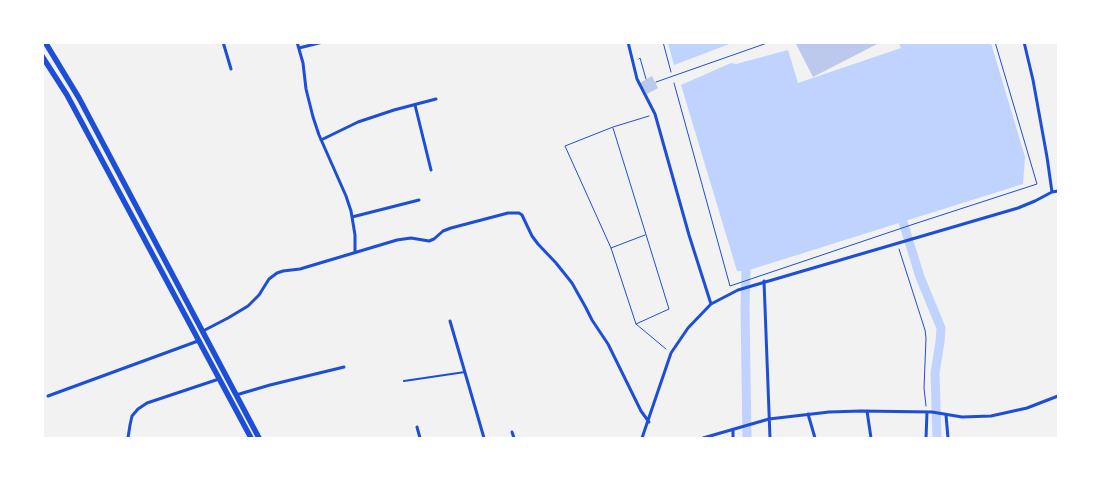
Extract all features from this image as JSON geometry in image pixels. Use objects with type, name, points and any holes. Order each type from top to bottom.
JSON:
[{"type":"main road","points":[[45,45],[79,98],[259,438]]},
{"type":"main road","points":[[42,56],[67,95],[251,438]]},
{"type":"street","points":[[223,42],[231,69]]},
{"type":"street","points":[[298,42],[312,117],[346,196],[352,217],[355,252]]},
{"type":"street","points":[[299,48],[323,42]]},
{"type":"street","points":[[628,42],[640,85],[655,114],[711,304]]},
{"type":"street","points":[[1024,42],[1034,80],[1052,192]]},
{"type":"street","points":[[321,140],[358,122],[436,99]]},
{"type":"street","points":[[415,105],[431,170]]},
{"type":"street","points":[[642,438],[671,353],[688,328],[711,304],[738,290],[764,281],[1018,208],[1058,191]]},
{"type":"street","points":[[352,217],[419,200]]},
{"type":"street","points":[[203,331],[248,306],[259,295],[269,279],[283,270],[300,269],[406,238],[429,241],[451,228],[508,213],[519,213],[522,215],[538,244],[572,283],[614,356],[641,411],[649,422]]},
{"type":"street","points":[[764,281],[770,438]]},
{"type":"street","points":[[450,321],[484,438]]},
{"type":"street","points":[[48,396],[198,340]]},
{"type":"street","points":[[236,395],[344,367]]},
{"type":"street","points":[[128,438],[132,416],[138,409],[148,403],[219,379]]},
{"type":"street","points":[[703,438],[755,423],[829,412],[932,412],[962,417],[991,416],[1027,408],[1058,396]]},
{"type":"street","points":[[867,411],[871,438]]},
{"type":"street","points":[[926,438],[927,412]]},
{"type":"street","points":[[808,414],[815,438]]},
{"type":"street","points":[[944,414],[948,438]]},
{"type":"street","points":[[417,427],[420,438]]},
{"type":"street","points":[[733,438],[735,429]]},
{"type":"street","points":[[512,432],[514,438]]},
{"type":"lane","points":[[404,380],[465,372]]},
{"type":"path","points":[[663,42],[671,72]]},
{"type":"path","points":[[656,82],[770,42]]},
{"type":"path","points":[[674,83],[730,286],[1037,184],[995,42]]},
{"type":"path","points":[[633,61],[640,58],[646,79]]},
{"type":"path","points":[[655,114],[613,127],[565,146],[611,248],[636,324],[671,353]]},
{"type":"path","points":[[613,127],[669,309],[636,324]]},
{"type":"path","points":[[611,248],[646,234]]},
{"type":"path","points":[[896,243],[923,319],[926,345],[924,388],[927,412]]},
{"type":"water","points":[[668,42],[732,43],[674,65]]},
{"type":"water","points":[[899,43],[991,43],[1025,157],[1023,184],[746,271],[737,271],[681,85],[731,63],[736,64],[788,50],[798,83],[901,48]]},
{"type":"building","points":[[795,42],[881,42],[813,77]]},
{"type":"building","points":[[652,76],[658,88],[647,94],[640,83]]},
{"type":"waterway","points":[[903,222],[920,277],[941,328],[935,373],[937,438]]},
{"type":"waterway","points":[[746,271],[747,438]]}]
